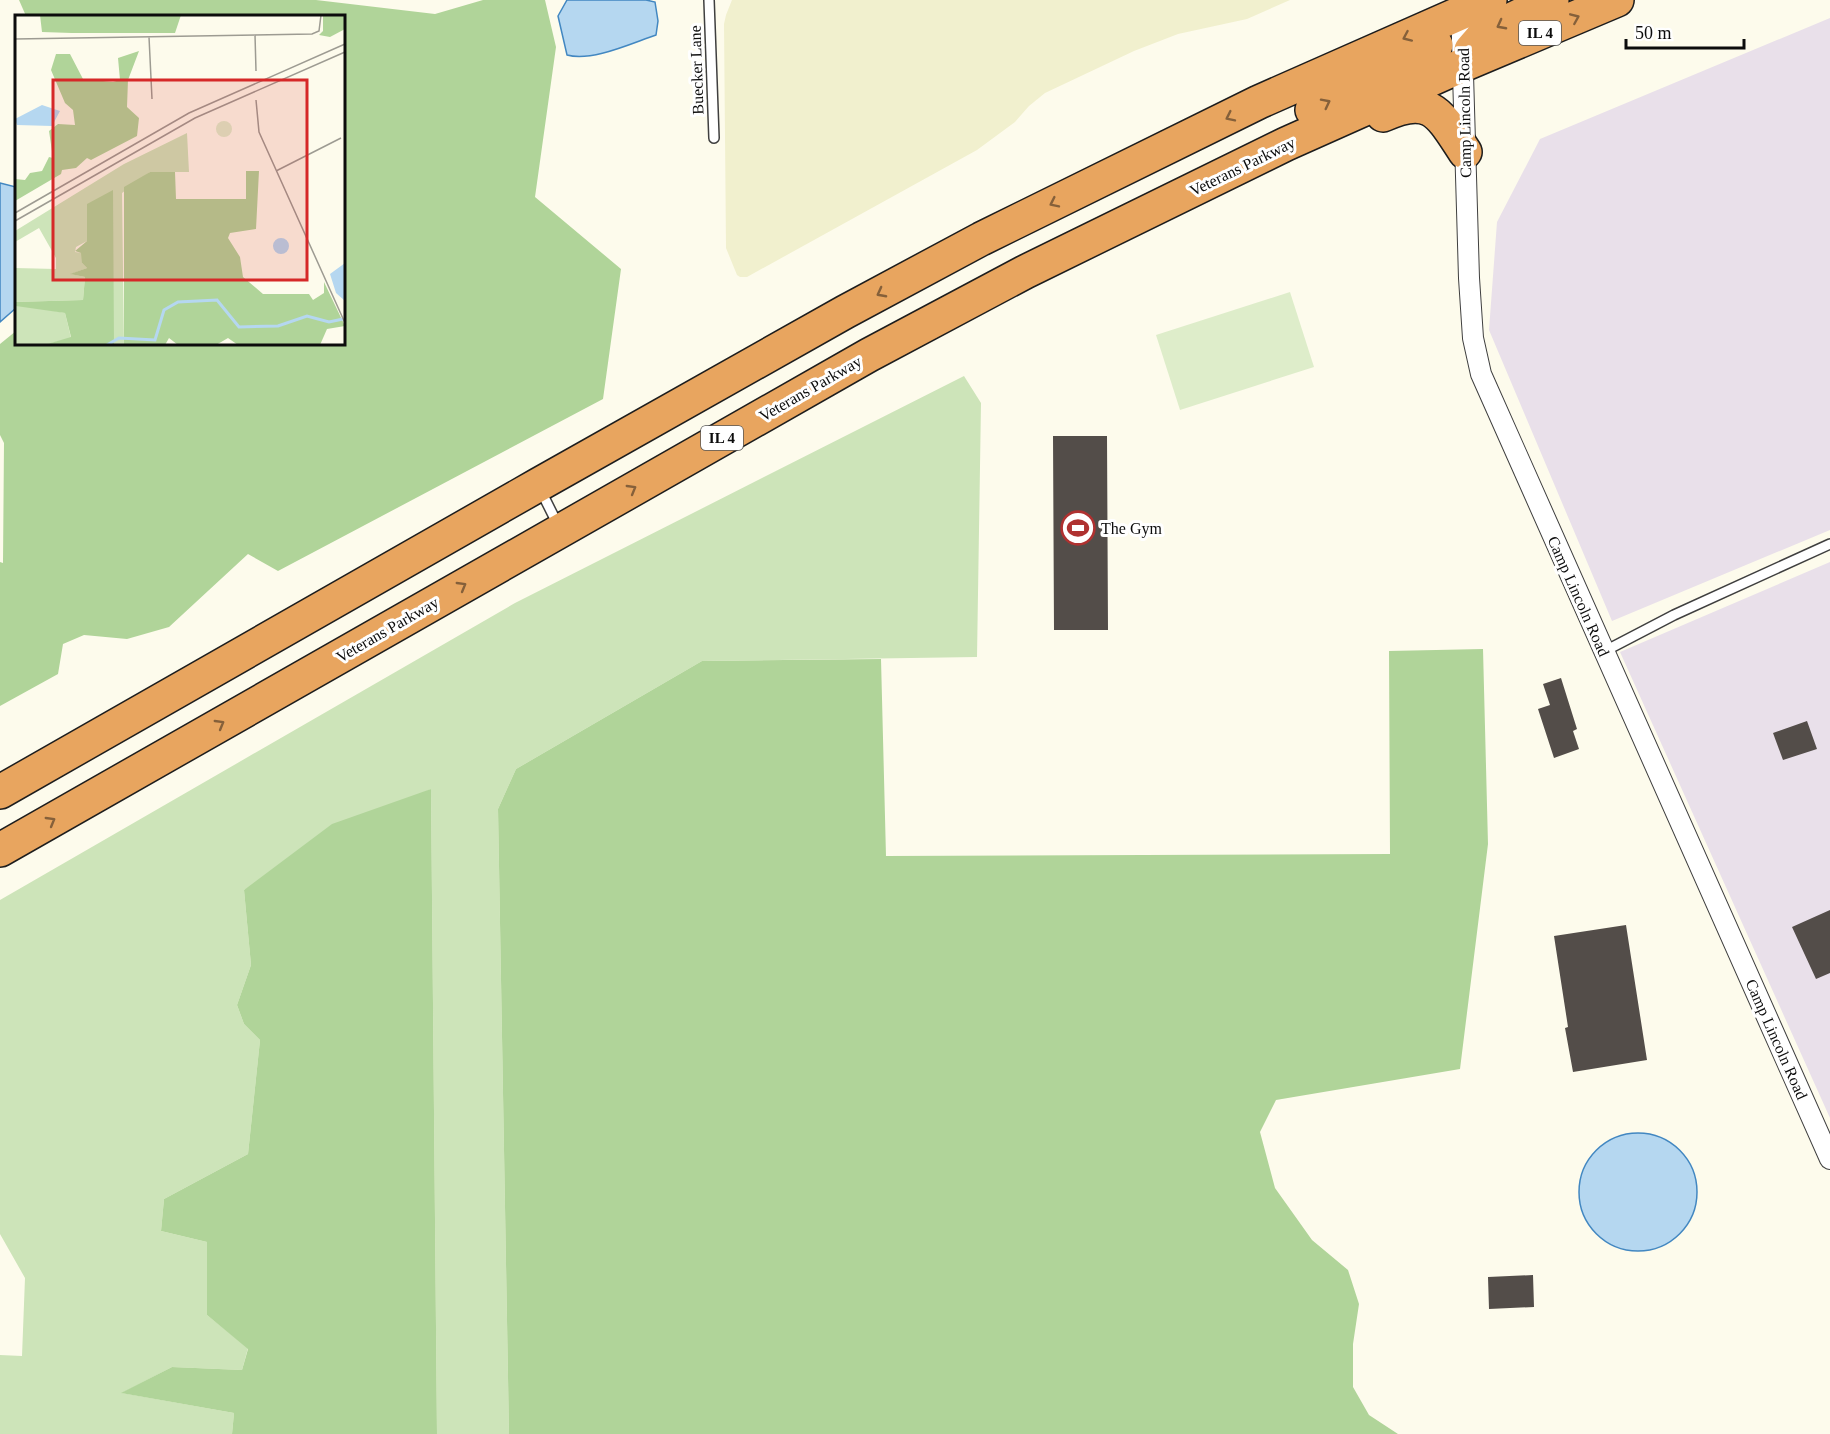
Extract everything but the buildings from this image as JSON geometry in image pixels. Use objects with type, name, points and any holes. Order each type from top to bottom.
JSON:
[{"type":"highway","points":[[1464,65],[1471,50],[1484,35],[1552,0]]},
{"type":"highway","name":"Veterans Parkway","points":[[0,850],[869,355],[1025,272],[1286,144],[1617,0]]},
{"type":"highway","points":[[1114,228],[1136,204],[1308,112],[1429,51],[1448,34],[1471,4]]},
{"type":"highway","points":[[0,792],[538,485],[835,318],[981,239],[1259,102],[1471,4]]},
{"type":"highway","points":[[1174,199],[1205,197],[1404,106],[1424,106],[1435,111],[1448,125],[1465,152]]},
{"type":"street","name":"Camp Lincoln Road","points":[[1471,4],[1464,65],[1468,278],[1473,338],[1480,374],[1830,1159]]},
{"type":"lane","name":"Buecker Lane","points":[[709,0],[714,138]]},
{"type":"lane","points":[[538,485],[561,530]]},
{"type":"lane","points":[[1603,652],[1674,615],[1830,544]]},
{"type":"shaded area","points":[[1830,18],[1830,530],[1612,621],[1489,330],[1497,222],[1540,139]]},
{"type":"shaded area","points":[[1830,562],[1830,1118],[1620,652]]},
{"type":"green space","points":[[19,0],[316,0],[435,14],[483,0],[545,0],[556,47],[535,197],[621,269],[603,399],[278,571],[248,554],[169,627],[127,639],[84,635],[63,644],[58,674],[0,706],[0,562],[3,563],[4,443],[0,435],[0,344],[15,332],[15,345],[345,345],[345,15],[26,15]]},
{"type":"green space","points":[[732,0],[1290,0],[1247,19],[1178,34],[1134,51],[1045,93],[1015,122],[977,150],[747,277],[740,277],[737,275],[726,248],[724,24]]},
{"type":"green space","points":[[1290,292],[1314,367],[1180,410],[1156,335]]},
{"type":"green space","points":[[964,376],[981,403],[977,657],[702,661],[516,769],[498,809],[509,1434],[437,1434],[431,789],[244,890],[251,965],[237,1005],[244,1024],[260,1040],[248,1154],[164,1199],[161,1231],[207,1242],[207,1315],[248,1348],[242,1370],[172,1367],[122,1393],[234,1413],[232,1434],[0,1434],[0,1355],[22,1356],[25,1278],[0,1234],[0,900],[515,603]]},
{"type":"green space","points":[[1483,649],[1488,844],[1460,1069],[1276,1100],[1260,1132],[1275,1188],[1312,1240],[1348,1270],[1359,1304],[1353,1344],[1353,1387],[1369,1415],[1398,1434],[509,1434],[498,809],[516,769],[702,661],[881,659],[886,856],[1390,854],[1389,651]]},
{"type":"green space","points":[[431,789],[437,1434],[232,1434],[234,1413],[121,1393],[172,1367],[242,1370],[248,1349],[207,1315],[207,1242],[161,1231],[164,1199],[248,1154],[260,1040],[244,1024],[237,1005],[251,965],[244,890],[332,824]]},
{"type":"water","points":[[567,0],[655,2],[658,21],[656,35],[600,54],[567,55],[558,16]]},
{"type":"water","points":[[0,183],[15,187],[15,309],[0,322]]},
{"type":"water","points":[[1638,1133],[1661,1137],[1680,1150],[1693,1169],[1697,1192],[1693,1215],[1680,1234],[1661,1247],[1638,1251],[1615,1247],[1596,1234],[1583,1215],[1579,1192],[1583,1169],[1596,1150],[1615,1137]]},
{"type":"place","name":"The Gym","points":[[1078,528]]}]
